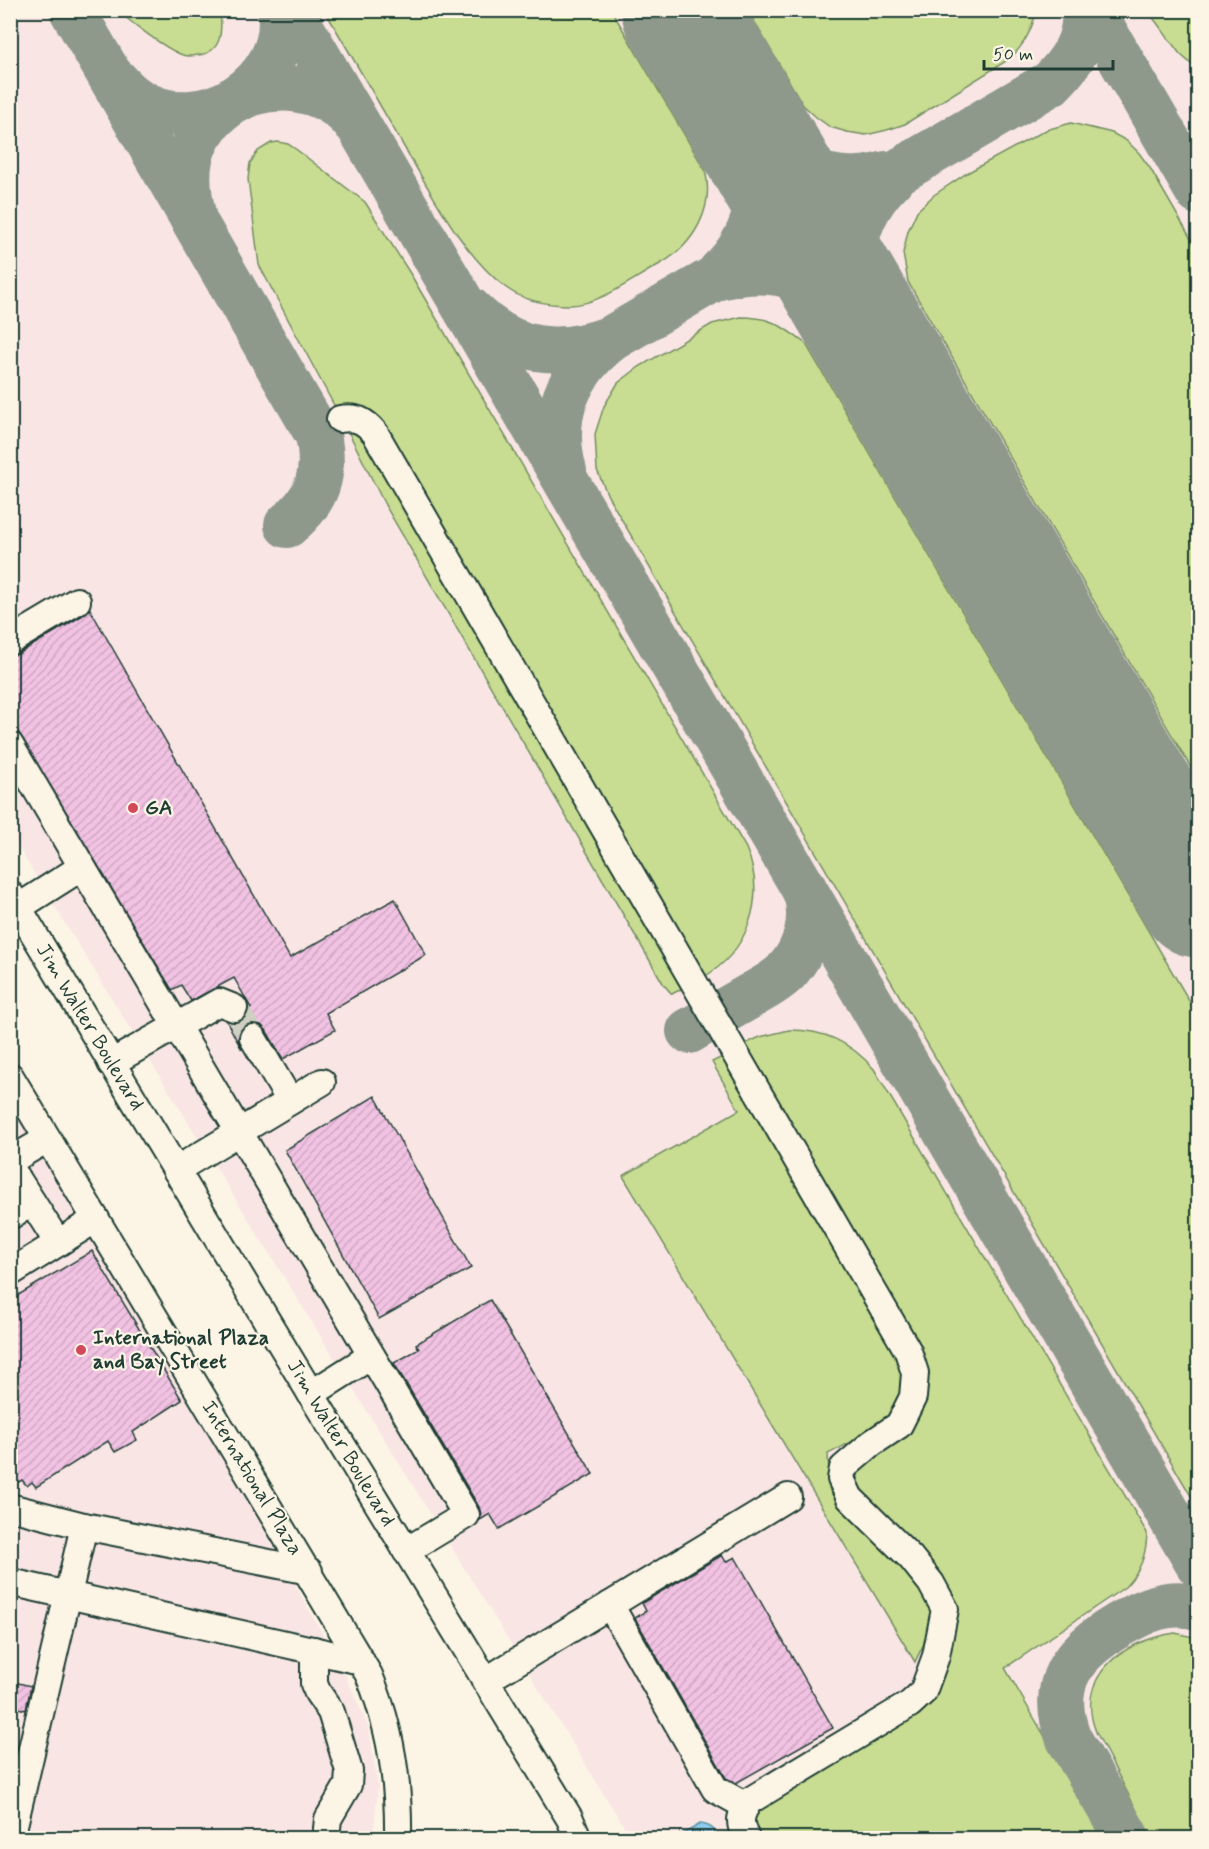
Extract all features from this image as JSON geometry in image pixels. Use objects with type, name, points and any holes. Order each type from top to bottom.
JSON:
[{"type":"street","points":[[340,419],[349,417],[358,419],[366,423],[375,433],[908,1351],[915,1373],[913,1397],[899,1425],[872,1443],[843,1468],[841,1479],[850,1498],[911,1558],[931,1583],[945,1609],[936,1656],[923,1692],[910,1704],[749,1800],[741,1813],[742,1837]]},
{"type":"street","points":[[10,641],[77,601]]},
{"type":"street","points":[[10,745],[466,1515],[406,1551]]},
{"type":"street","points":[[15,900],[82,867]]},
{"type":"street","name":"Jim Walter Boulevard","points":[[15,900],[310,1394],[570,1819],[578,1839]]},
{"type":"street","points":[[111,1063],[219,1002],[234,1008]]},
{"type":"street","points":[[253,1038],[290,1101]]},
{"type":"street","name":"International Plaza","points":[[10,1076],[309,1571],[369,1675],[382,1704],[391,1747],[398,1790],[399,1838]]},
{"type":"street","points":[[176,1170],[322,1082]]},
{"type":"street","points":[[10,1161],[47,1139]]},
{"type":"street","points":[[10,1167],[58,1243]]},
{"type":"street","points":[[10,1216],[32,1202]]},
{"type":"street","points":[[10,1273],[96,1219]]},
{"type":"street","points":[[310,1394],[371,1356]]},
{"type":"street","points":[[485,1681],[788,1497]]},
{"type":"street","points":[[10,1507],[84,1526],[309,1571]]},
{"type":"street","points":[[11,1839],[15,1805],[84,1526]]},
{"type":"street","points":[[10,1582],[361,1661]]},
{"type":"street","points":[[610,1605],[715,1789],[746,1806]]},
{"type":"street","points":[[314,1650],[314,1684],[331,1712],[349,1771],[348,1785],[328,1819],[326,1839]]},
{"type":"shaded area","points":[[11,11],[1198,11],[1198,1838],[631,1838],[11,836]]},
{"type":"shaded area","points":[[10,1101],[187,1391],[344,1672],[369,1728],[378,1787],[373,1838],[11,1838]]},
{"type":"green space","points":[[118,11],[220,11],[221,32],[217,45],[207,53],[182,55],[139,28]]},
{"type":"green space","points":[[325,11],[612,11],[705,170],[707,198],[699,224],[692,236],[683,247],[660,264],[593,301],[570,305],[554,304],[528,299],[512,292],[475,258],[450,224]]},
{"type":"green space","points":[[748,11],[1036,11],[1027,36],[1011,58],[905,124],[866,135],[830,127],[803,105]]},
{"type":"green space","points":[[1148,11],[1198,11],[1198,70],[1180,54]]},
{"type":"green space","points":[[1071,123],[1112,133],[1127,141],[1139,153],[1198,251],[1198,780],[908,282],[903,253],[908,231],[917,211],[934,195],[967,173],[1046,130]]},
{"type":"green space","points":[[271,143],[288,144],[297,150],[365,202],[411,275],[746,848],[755,885],[750,922],[732,954],[702,978],[382,424],[336,409],[259,265],[248,179],[250,163],[258,151]]},
{"type":"green space","points":[[741,317],[769,321],[806,344],[1198,1016],[1198,1508],[608,496],[597,470],[595,434],[604,406],[618,383],[639,367],[712,324]]},
{"type":"green space","points":[[347,429],[359,430],[685,987],[672,994],[664,985],[385,505]]},
{"type":"green space","points":[[789,1030],[814,1032],[836,1039],[856,1052],[874,1069],[1147,1533],[1142,1562],[1125,1587],[1005,1668],[1104,1838],[756,1838],[751,1823],[756,1806],[905,1716],[955,1620],[856,1487],[858,1471],[924,1392],[743,1045],[760,1037]]},
{"type":"green space","points":[[726,1055],[896,1345],[906,1381],[902,1398],[895,1410],[875,1428],[828,1454],[830,1491],[836,1500],[907,1570],[928,1601],[932,1614],[931,1626],[915,1662],[623,1176],[739,1110],[712,1062]]},
{"type":"green space","points":[[1175,1633],[1198,1638],[1198,1838],[1151,1838],[1096,1732],[1091,1712],[1092,1694],[1098,1678],[1108,1664],[1122,1653],[1156,1637]]},
{"type":"water","points":[[700,1824],[712,1828],[720,1838],[676,1838]]},
{"type":"building","name":"GA","points":[[90,609],[290,958],[395,899],[426,955],[326,1013],[335,1030],[283,1059],[266,1030],[261,1025],[253,1023],[246,1025],[240,1031],[238,1039],[242,1050],[227,1022],[236,1023],[243,1020],[251,1008],[234,978],[191,1001],[181,985],[172,990],[10,718],[10,656],[18,654]]},
{"type":"building","points":[[375,1096],[471,1268],[379,1319],[285,1150]]},
{"type":"building","name":"International Plaza and Bay Street","points":[[92,1251],[182,1400],[133,1432],[137,1440],[115,1452],[108,1441],[36,1487],[32,1482],[27,1486],[22,1480],[10,1487],[10,1300]]},
{"type":"building","points":[[490,1300],[593,1474],[499,1529],[490,1514],[480,1520],[479,1507],[394,1363],[419,1349],[416,1344]]},
{"type":"building","points":[[722,1555],[726,1562],[735,1557],[833,1728],[736,1783],[726,1778],[635,1618],[646,1611],[642,1603]]},
{"type":"building","points":[[10,1681],[31,1686],[26,1710],[10,1706]]},
{"type":"taxiway","points":[[72,10],[318,435],[321,462],[317,485],[306,506],[287,525]]},
{"type":"taxiway","points":[[115,80],[139,101],[163,111],[189,113],[214,108],[237,97],[257,81],[271,61],[280,37],[280,10]]},
{"type":"taxiway","points":[[291,10],[1198,1564]]},
{"type":"taxiway","points":[[676,10],[743,127],[751,143],[758,168],[758,200],[749,231],[732,259],[721,271]]},
{"type":"taxiway","points":[[564,471],[560,451],[561,414],[574,381],[597,351],[612,338],[1051,83],[1076,50],[1083,31],[1084,10]]},
{"type":"taxiway","points":[[1092,10],[1198,192]]},
{"type":"taxiway","points":[[193,214],[188,180],[189,162],[194,146],[207,124],[225,108],[245,96],[268,90],[291,89],[314,94],[335,104],[354,121]]},
{"type":"taxiway","points":[[747,117],[774,149],[807,170],[845,179],[886,174]]},
{"type":"taxiway","points":[[872,331],[857,291],[854,252],[865,214],[876,196],[891,179]]},
{"type":"taxiway","points":[[724,276],[743,272],[762,272],[798,278],[830,295],[844,307],[857,322],[941,466]]},
{"type":"taxiway","points":[[470,310],[486,325],[503,336],[536,348],[554,350],[573,348],[612,338]]},
{"type":"taxiway","points":[[689,1031],[773,983],[793,964],[804,943],[809,920],[807,897],[803,886]]},
{"type":"taxiway","points":[[1127,1838],[1069,1739],[1063,1719],[1061,1701],[1063,1685],[1068,1671],[1077,1658],[1089,1646],[1119,1625],[1157,1607],[1177,1604],[1198,1607]]},
{"type":"runway","points":[[680,10],[1198,899]]},
{"type":"tunnel","points":[[234,1008],[253,1038]]},
{"type":"place","name":"GA","points":[[133,808]]},
{"type":"place","name":"International Plaza and Bay Street","points":[[81,1350]]}]
